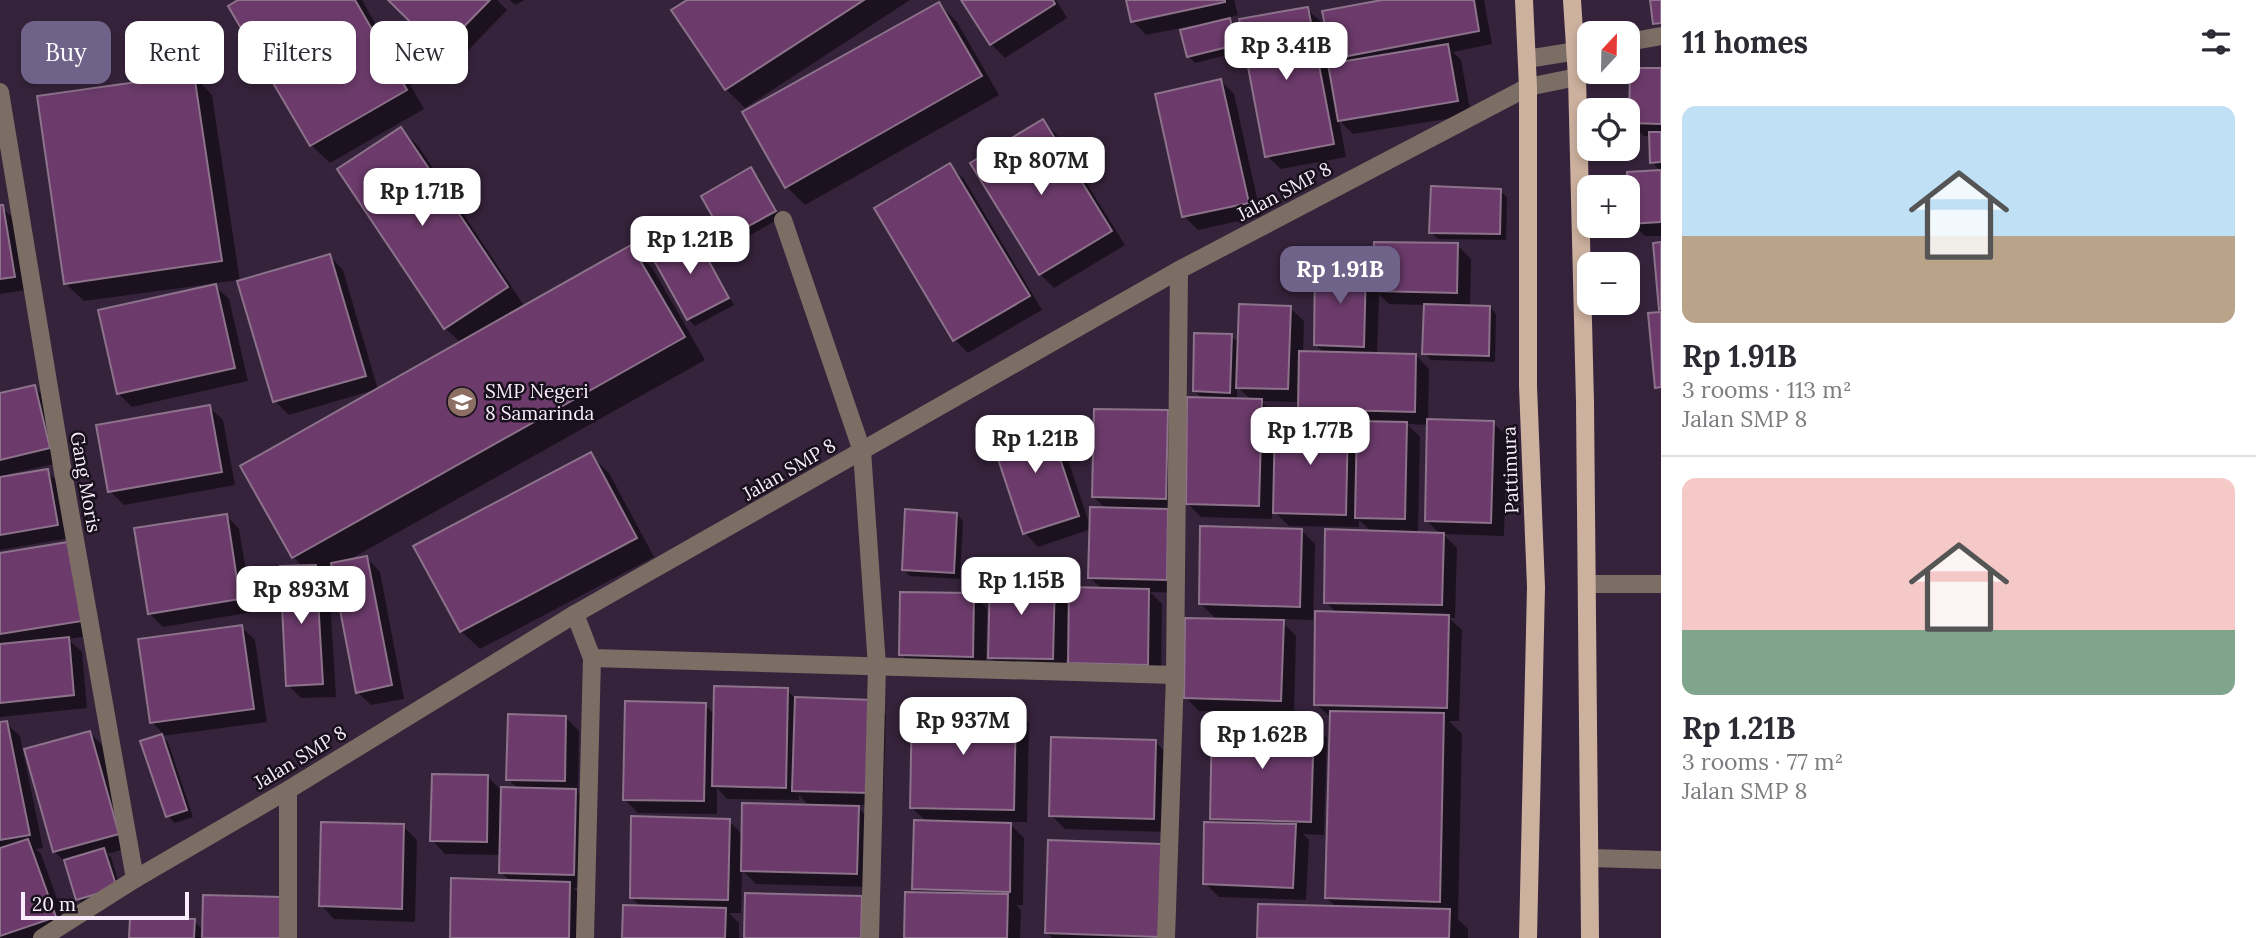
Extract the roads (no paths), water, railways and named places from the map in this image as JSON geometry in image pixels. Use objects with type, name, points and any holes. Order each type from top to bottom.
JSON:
[{"type":"main road","name":"Pattimura","points":[[1524,0],[1528,87],[1528,386],[1536,587],[1528,938]]},
{"type":"main road","points":[[1572,0],[1577,25]]},
{"type":"main road","points":[[1577,84],[1587,584],[1590,938]]},
{"type":"street","points":[[1640,40],[1661,36]]},
{"type":"street","points":[[1527,59],[1577,51]]},
{"type":"street","name":"Jalan SMP 8","points":[[42,938],[135,879],[288,790],[575,614],[1179,270],[1528,87],[1577,77]]},
{"type":"street","name":"Gang Moris","points":[[0,92],[63,472],[135,879]]},
{"type":"street","points":[[783,220],[862,451],[877,666],[870,938]]},
{"type":"street","points":[[1166,938],[1175,676],[1179,270]]},
{"type":"street","points":[[1587,584],[1661,584]]},
{"type":"street","points":[[575,614],[592,658],[586,938]]},
{"type":"street","points":[[592,658],[1175,676]]},
{"type":"street","points":[[288,790],[288,938]]},
{"type":"street","points":[[1590,858],[1661,860]]},
{"type":"place","name":"SMP Negeri 8 Samarinda","points":[[462,402]]}]
